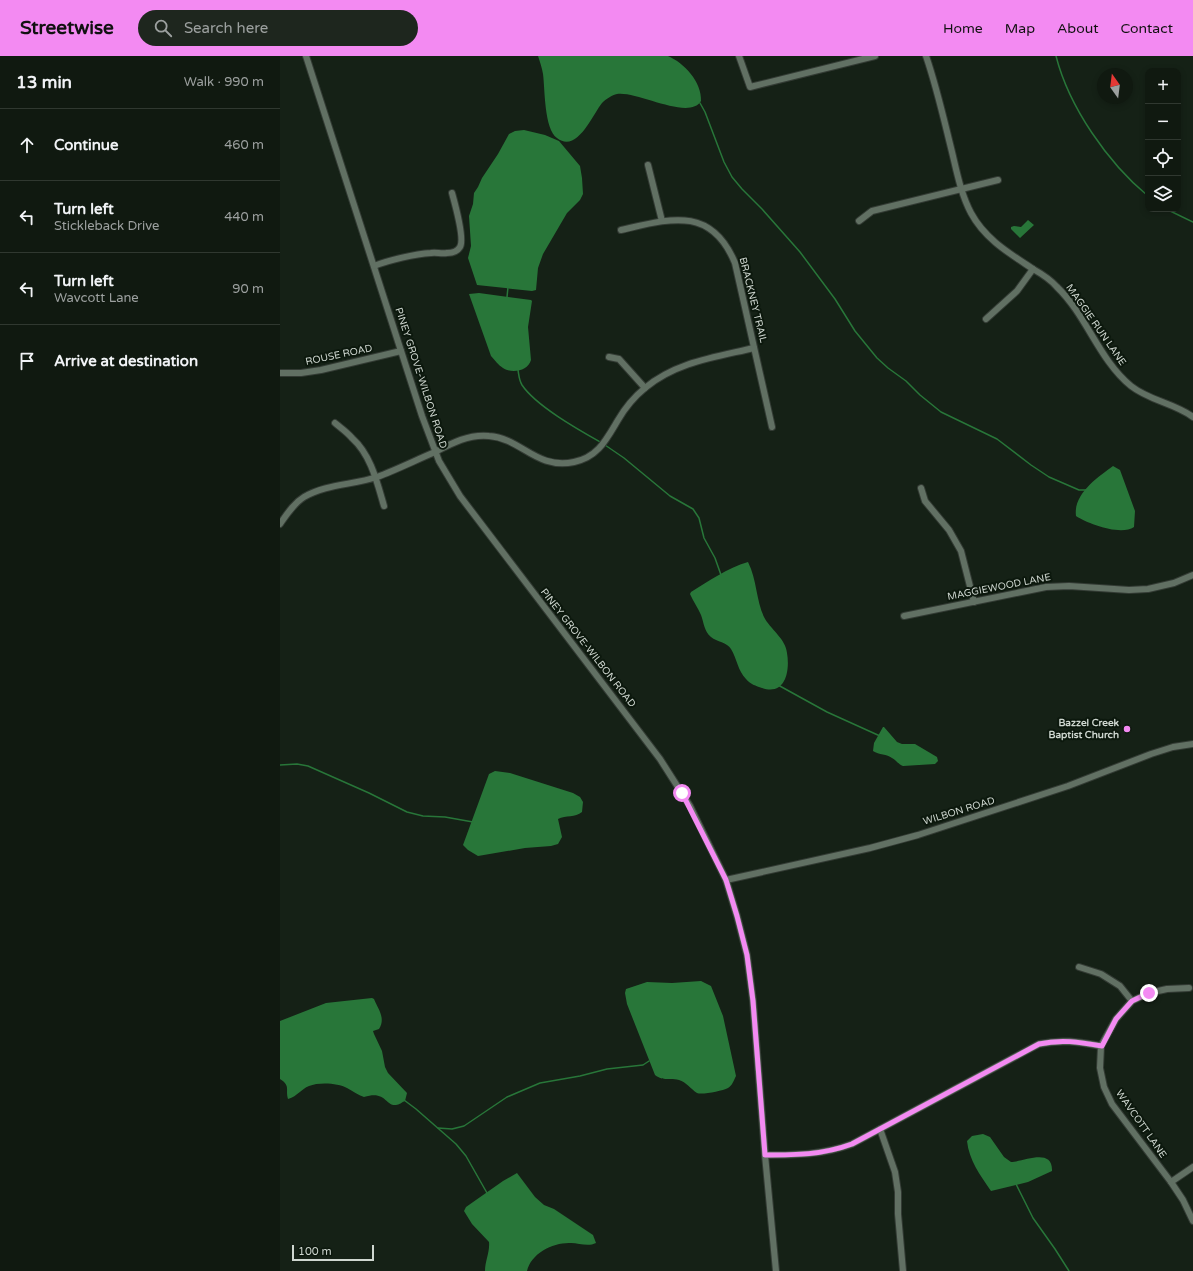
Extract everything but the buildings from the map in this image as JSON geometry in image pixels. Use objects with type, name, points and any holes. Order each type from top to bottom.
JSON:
[{"type":"street","name":"PINEY GROVE-WILBON ROAD","points":[[306,56],[435,452],[460,496],[660,759],[690,806],[726,880],[737,916],[748,963],[753,1001],[776,1271]]},
{"type":"street","points":[[739,56],[750,87],[875,56]]},
{"type":"street","name":"MAGGIE RUN LANE","points":[[926,56],[936,88],[961,189],[971,213],[984,233],[1000,247],[1049,279],[1068,299],[1115,369],[1130,385],[1141,394],[1180,409],[1193,417]]},
{"type":"street","points":[[648,165],[662,221]]},
{"type":"street","points":[[859,220],[872,211],[998,180]]},
{"type":"street","points":[[374,266],[385,262],[431,253],[444,254],[457,251],[461,247],[462,240],[452,193]]},
{"type":"street","name":"BRACKNEY TRAIL","points":[[621,230],[662,221],[683,219],[697,223],[712,230],[727,246],[735,263],[772,427]]},
{"type":"street","points":[[986,319],[1017,291],[1033,269]]},
{"type":"street","points":[[280,524],[290,509],[303,497],[323,489],[376,477],[464,439],[490,436],[510,443],[544,461],[559,463],[575,462],[588,457],[599,449],[628,406],[656,379],[676,368],[754,348]]},
{"type":"street","name":"ROUSE ROAD","points":[[280,373],[301,373],[321,370],[401,351]]},
{"type":"street","points":[[609,357],[619,359],[645,388]]},
{"type":"street","points":[[335,423],[353,438],[366,455],[376,477],[384,506]]},
{"type":"street","points":[[921,488],[925,501],[949,530],[961,551],[974,602]]},
{"type":"street","name":"MAGGIEWOOD LANE","points":[[904,616],[1058,586],[1083,586],[1129,590],[1148,589],[1174,583],[1193,575]]},
{"type":"street","name":"WILBON ROAD","points":[[726,880],[870,848],[918,835],[1068,786],[1151,754],[1193,744]]},
{"type":"street","points":[[1078,967],[1101,974],[1120,986],[1132,1001]]},
{"type":"street","name":"WAVCOTT LANE","points":[[1189,988],[1167,989],[1149,993],[1132,1001],[1116,1019],[1102,1046],[1100,1068],[1104,1087],[1112,1104],[1171,1182],[1193,1221]]},
{"type":"street","points":[[765,1155],[806,1155],[839,1149],[852,1144],[1039,1044],[1054,1041],[1067,1041],[1102,1046]]},
{"type":"street","points":[[880,1129],[895,1172],[898,1192],[898,1214],[903,1271]]},
{"type":"street","points":[[1171,1182],[1193,1167]]},
{"type":"shaded area","points":[[538,56],[668,56],[680,63],[691,74],[699,87],[701,101],[695,106],[686,108],[662,104],[626,94],[617,94],[609,97],[602,103],[584,131],[578,137],[571,141],[564,142],[557,138],[553,133],[547,118],[542,67]]},
{"type":"shaded area","points":[[524,130],[545,135],[559,141],[580,166],[583,194],[580,200],[567,213],[543,254],[538,268],[536,290],[532,291],[477,285],[468,258],[471,246],[469,216],[473,204],[474,193],[509,134],[515,131]]},
{"type":"shaded area","points":[[1028,220],[1034,225],[1020,238],[1011,229],[1011,227],[1021,227]]},
{"type":"shaded area","points":[[479,293],[532,301],[528,327],[531,360],[527,367],[515,371],[507,370],[491,356],[469,294]]},
{"type":"shaded area","points":[[1113,466],[1120,470],[1135,511],[1134,527],[1128,529],[1113,530],[1105,528],[1076,516],[1078,500],[1082,493],[1100,475]]},
{"type":"shaded area","points":[[748,562],[764,617],[784,643],[786,648],[788,660],[787,674],[785,680],[776,688],[762,688],[753,685],[743,676],[729,647],[724,643],[713,639],[707,632],[701,615],[690,594],[718,575]]},
{"type":"shaded area","points":[[883,727],[897,742],[902,744],[915,744],[937,757],[938,761],[935,764],[903,766],[890,757],[873,751],[874,743]]},
{"type":"shaded area","points":[[495,771],[510,773],[573,793],[580,797],[583,802],[582,812],[558,819],[562,837],[558,844],[478,856],[463,845],[489,774]]},
{"type":"shaded area","points":[[701,981],[711,986],[723,1016],[736,1076],[728,1088],[717,1091],[697,1093],[682,1081],[675,1079],[664,1079],[655,1075],[627,1004],[625,993],[626,989],[647,982],[672,983]]},
{"type":"shaded area","points":[[374,999],[382,1017],[379,1029],[373,1031],[382,1051],[385,1067],[388,1073],[407,1093],[405,1101],[397,1105],[392,1105],[377,1095],[364,1097],[343,1086],[328,1084],[309,1086],[288,1099],[287,1086],[280,1079],[280,1021],[326,1003]]},
{"type":"shaded area","points":[[983,1134],[990,1137],[1004,1157],[1011,1162],[1036,1158],[1048,1159],[1051,1164],[1052,1171],[1028,1182],[991,1191],[979,1173],[970,1155],[967,1141],[972,1136]]},
{"type":"shaded area","points":[[517,1173],[535,1197],[544,1205],[554,1209],[593,1235],[596,1243],[587,1245],[574,1243],[558,1244],[538,1254],[529,1265],[527,1271],[485,1271],[489,1242],[472,1224],[464,1211],[466,1207]]},
{"type":"waterway","points":[[1056,56],[1070,95],[1092,133],[1105,151],[1133,183],[1145,193]]},
{"type":"waterway","points":[[700,103],[705,112],[724,162],[732,177],[800,252],[835,299],[855,331],[877,358],[941,412],[997,439],[1049,477],[1079,490],[1086,490]]},
{"type":"waterway","points":[[1172,212],[1193,222]]},
{"type":"waterway","points":[[507,297],[508,287]]},
{"type":"waterway","points":[[518,370],[522,385],[537,401],[559,417],[602,443]]},
{"type":"waterway","points":[[605,445],[624,458],[670,496],[693,509],[699,518],[704,538],[715,558],[721,575]]},
{"type":"waterway","points":[[778,685],[827,712],[880,736]]},
{"type":"waterway","points":[[280,765],[297,764],[308,766],[369,793],[407,812],[423,816],[445,817],[473,822]]},
{"type":"waterway","points":[[438,1128],[452,1129],[464,1126],[507,1097],[540,1083],[580,1076],[607,1069],[643,1065],[649,1061]]},
{"type":"waterway","points":[[404,1100],[456,1144],[466,1156],[487,1193]]},
{"type":"waterway","points":[[1016,1184],[1033,1218],[1069,1271]]},
{"type":"place","name":"Bazzel Creek Baptist Church","points":[[1127,729]]},
{"type":"route","points":[[682,793],[690,806],[726,880],[747,955],[753,1001],[765,1155],[806,1155],[839,1149],[852,1144],[1014,1056],[1039,1044],[1054,1041],[1073,1041],[1102,1046],[1116,1019],[1132,1001],[1149,993]]}]
